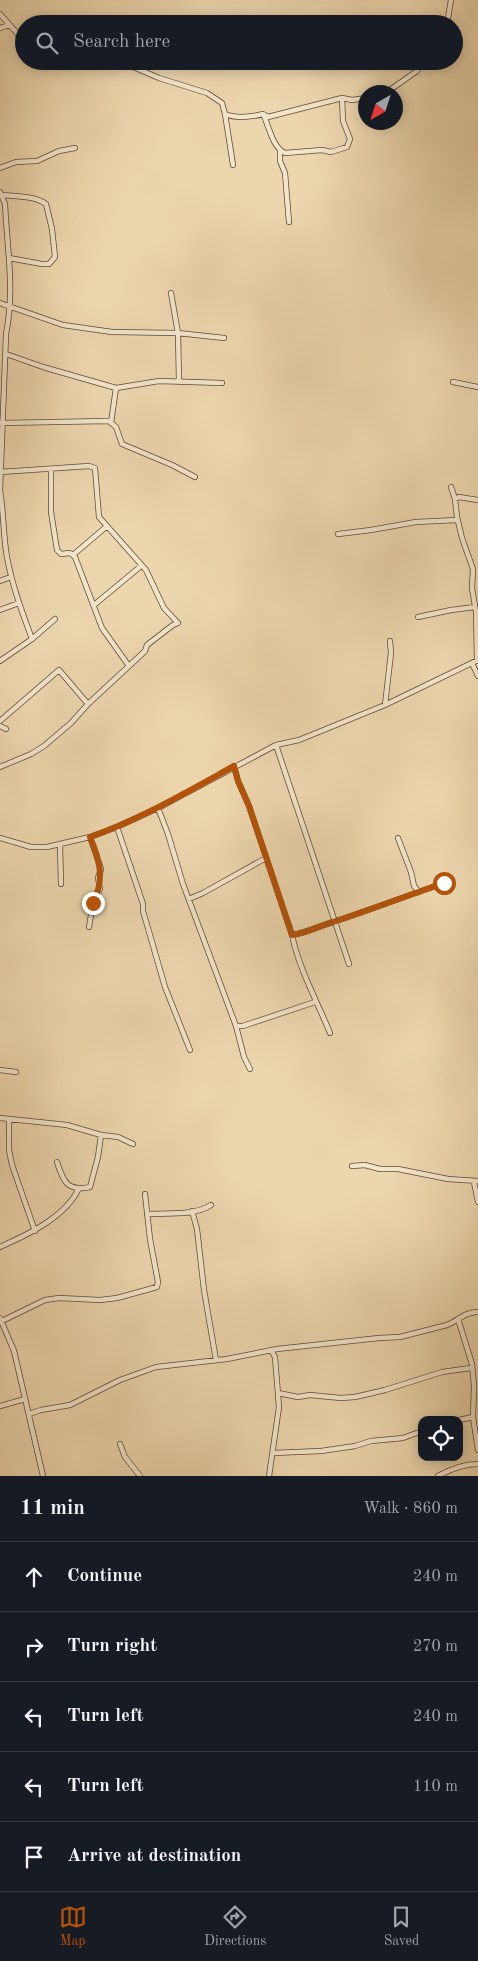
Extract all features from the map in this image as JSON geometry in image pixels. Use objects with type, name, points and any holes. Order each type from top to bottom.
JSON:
[{"type":"street","points":[[448,15],[451,0]]},
{"type":"street","points":[[0,14],[15,31]]},
{"type":"street","points":[[0,28],[9,25]]},
{"type":"street","points":[[140,70],[207,93],[222,103],[234,165]]},
{"type":"street","points":[[397,85],[417,70]]},
{"type":"street","points":[[225,114],[239,117],[263,114],[268,117],[342,98],[358,99]]},
{"type":"street","points":[[263,114],[277,147],[285,153],[322,150],[330,152],[346,147],[350,139],[343,121],[342,98]]},
{"type":"street","points":[[0,168],[16,162],[37,161],[75,148]]},
{"type":"street","points":[[280,150],[280,161],[286,173],[289,222]]},
{"type":"street","points":[[1,194],[5,204],[11,285],[2,398],[0,491],[11,577],[32,639]]},
{"type":"street","points":[[1,194],[44,201],[55,256],[49,264],[8,258]]},
{"type":"street","points":[[171,293],[178,333],[178,382]]},
{"type":"street","points":[[0,303],[63,325],[112,332],[178,333],[224,338]]},
{"type":"street","points":[[6,354],[116,388],[159,381],[222,383]]},
{"type":"street","points":[[453,382],[478,387]]},
{"type":"street","points":[[111,423],[116,388]]},
{"type":"street","points":[[2,423],[111,423],[116,427],[122,444],[195,477]]},
{"type":"street","points":[[0,472],[89,466],[95,468],[99,517],[146,570],[164,608],[178,623],[172,625],[147,645],[145,651],[88,704],[71,723],[44,746],[31,754],[0,767]]},
{"type":"street","points":[[51,469],[51,512],[54,540],[60,554],[73,554],[107,526]]},
{"type":"street","points":[[451,487],[455,499],[457,520],[472,569],[472,588],[477,610],[475,662],[478,676]]},
{"type":"street","points":[[455,499],[459,497],[478,500]]},
{"type":"street","points":[[338,534],[416,522],[457,520]]},
{"type":"street","points":[[73,554],[78,562],[102,628],[128,666]]},
{"type":"street","points":[[94,605],[141,566]]},
{"type":"street","points":[[0,581],[11,577]]},
{"type":"street","points":[[0,610],[19,603]]},
{"type":"street","points":[[418,617],[451,610],[477,610]]},
{"type":"street","points":[[0,661],[32,639],[55,619]]},
{"type":"street","points":[[385,705],[391,653],[390,641]]},
{"type":"street","points":[[0,838],[39,848],[90,837],[117,827],[158,808],[276,745],[299,740],[385,705],[475,662]]},
{"type":"street","points":[[0,721],[59,670],[88,704]]},
{"type":"street","points":[[0,726],[6,729]]},
{"type":"street","points":[[276,745],[349,964]]},
{"type":"street","points":[[234,766],[295,948],[315,1002],[330,1033]]},
{"type":"street","points":[[158,808],[236,1026],[244,1057],[250,1069]]},
{"type":"street","points":[[117,827],[143,904],[143,912],[165,987],[190,1050]]},
{"type":"street","points":[[89,928],[93,903],[100,889],[98,878],[101,869],[90,837]]},
{"type":"street","points":[[398,838],[411,872],[414,886],[419,892]]},
{"type":"street","points":[[60,845],[61,884]]},
{"type":"street","points":[[189,899],[266,858]]},
{"type":"street","points":[[292,935],[307,933],[334,921],[369,911],[444,883]]},
{"type":"street","points":[[236,1026],[243,1026],[315,1002]]},
{"type":"street","points":[[0,1070],[16,1072]]},
{"type":"street","points":[[0,1118],[66,1125],[101,1135],[118,1137],[134,1144]]},
{"type":"street","points":[[9,1119],[9,1150],[12,1165],[35,1231]]},
{"type":"street","points":[[57,1162],[64,1181],[68,1185],[79,1188],[90,1187],[98,1157],[101,1135]]},
{"type":"street","points":[[352,1166],[365,1165],[380,1169],[398,1169],[448,1179],[476,1182],[478,1202]]},
{"type":"street","points":[[0,1248],[35,1231],[70,1202],[79,1188]]},
{"type":"street","points":[[43,1476],[14,1351],[1,1319],[45,1300],[59,1298],[100,1300],[117,1298],[157,1287],[158,1282],[145,1194]]},
{"type":"street","points":[[147,1214],[192,1212],[205,1209],[211,1205]]},
{"type":"street","points":[[192,1212],[197,1229],[205,1299],[216,1360]]},
{"type":"street","points":[[28,1414],[70,1405],[156,1366],[227,1359],[271,1350],[391,1339],[447,1325],[464,1314],[478,1312]]},
{"type":"street","points":[[458,1319],[472,1364],[474,1386],[473,1417],[478,1450]]},
{"type":"street","points":[[268,1476],[279,1407],[275,1357],[271,1350]]},
{"type":"street","points":[[278,1393],[298,1397],[310,1395],[341,1398],[355,1397],[385,1390],[442,1372],[471,1368]]},
{"type":"street","points":[[0,1406],[25,1399]]},
{"type":"street","points":[[463,1419],[473,1417]]},
{"type":"street","points":[[273,1453],[321,1451],[355,1446],[371,1441],[403,1438],[418,1433]]},
{"type":"street","points":[[120,1444],[125,1457],[140,1476]]},
{"type":"street","points":[[438,1476],[456,1467],[478,1464]]},
{"type":"route","points":[[93,903],[100,889],[98,878],[101,869],[90,837],[158,808],[234,766],[292,935],[307,933],[321,926],[369,911],[444,883]]}]
